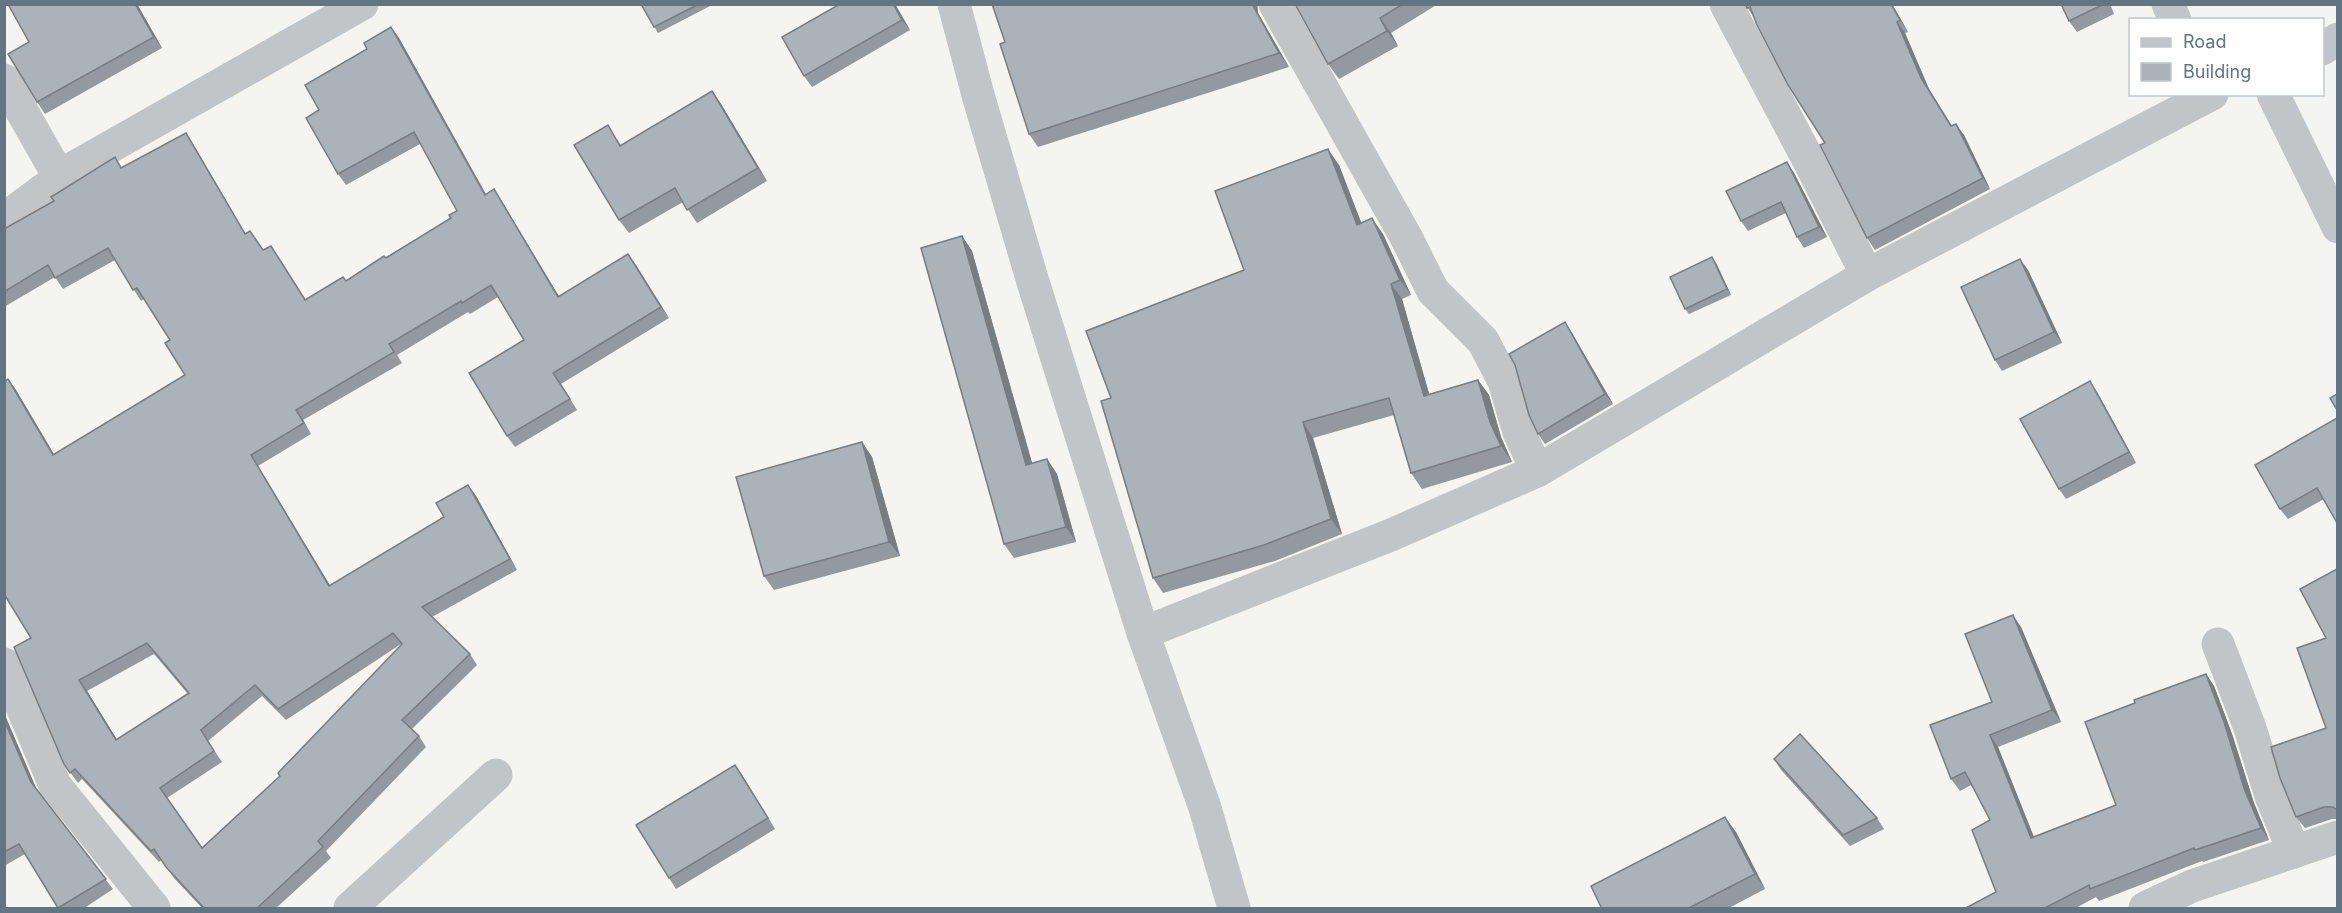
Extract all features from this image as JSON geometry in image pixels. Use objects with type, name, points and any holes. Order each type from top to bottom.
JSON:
[{"type":"street","points":[[4,219],[74,168],[363,4]]},
{"type":"street","points":[[954,4],[978,95],[1027,260],[1143,633],[1205,808],[1234,909]]},
{"type":"street","points":[[1275,4],[1400,227],[1433,291],[1483,341],[1504,381],[1519,432],[1537,471]]},
{"type":"street","points":[[1726,4],[1867,275]]},
{"type":"street","points":[[2168,4],[2174,18]]},
{"type":"street","points":[[2324,48],[2337,39]]},
{"type":"street","points":[[4,80],[60,178]]},
{"type":"street","points":[[1143,633],[1391,536],[1537,471],[1867,275],[2206,96]]},
{"type":"street","points":[[2274,96],[2337,227]]},
{"type":"street","points":[[2218,644],[2250,728],[2271,796],[2294,852]]},
{"type":"street","points":[[4,663],[55,785],[154,909]]},
{"type":"street","points":[[350,909],[496,775]]},
{"type":"street","points":[[2145,909],[2192,886],[2337,837]]},
{"type":"building","points":[[8,4],[135,4],[154,37],[37,102],[8,54],[29,42]]},
{"type":"building","points":[[641,4],[699,4],[654,27]]},
{"type":"building","points":[[840,4],[893,4],[902,20],[804,76],[782,37]]},
{"type":"building","points":[[992,4],[1252,4],[1279,53],[1029,134],[1000,44],[1005,42]]},
{"type":"building","points":[[1295,4],[1403,4],[1380,18],[1387,31],[1328,64]]},
{"type":"building","points":[[1745,4],[1891,4],[1900,20],[1897,22],[1921,78],[1951,126],[1956,124],[1983,178],[1867,238],[1820,145],[1825,143],[1788,85],[1750,7],[1747,8]]},
{"type":"building","points":[[2061,4],[2104,4],[2069,21]]},
{"type":"building","points":[[391,27],[485,195],[494,189],[558,297],[628,254],[661,307],[553,373],[570,399],[507,436],[469,373],[524,340],[491,285],[389,344],[394,352],[296,410],[304,423],[251,455],[329,586],[444,517],[436,503],[468,485],[510,559],[422,607],[470,654],[402,720],[419,736],[318,841],[323,847],[256,909],[205,909],[166,867],[154,849],[151,851],[75,769],[70,773],[64,764],[14,647],[31,638],[4,594],[4,382],[8,379],[53,455],[185,375],[165,343],[170,340],[137,288],[133,290],[108,248],[55,278],[48,265],[4,292],[4,229],[54,201],[51,197],[115,157],[121,168],[186,133],[245,234],[250,231],[263,250],[271,246],[305,300],[343,277],[346,281],[384,256],[386,258],[451,218],[449,215],[457,211],[414,132],[338,174],[306,118],[319,110],[305,85],[367,49],[364,43]],"holes":[[[393,633],[402,644],[278,773],[280,776],[202,848],[160,788],[214,751],[201,730],[255,685],[278,709]],[[147,643],[189,693],[116,740],[79,680]]]},
{"type":"building","points":[[712,91],[758,168],[687,210],[675,188],[619,220],[574,145],[608,125],[620,146]]},
{"type":"building","points":[[1328,149],[1357,225],[1372,218],[1400,280],[1391,284],[1424,396],[1478,380],[1490,422],[1501,446],[1411,473],[1389,398],[1303,422],[1331,519],[1264,545],[1153,578],[1101,401],[1111,398],[1086,331],[1244,270],[1215,191]]},
{"type":"building","points":[[1787,162],[1819,227],[1797,237],[1781,202],[1741,221],[1726,191]]},
{"type":"building","points":[[962,236],[1026,465],[1047,459],[1066,527],[1004,544],[921,248]]},
{"type":"building","points":[[1712,257],[1727,289],[1685,309],[1670,277]]},
{"type":"building","points":[[2020,259],[2054,332],[1995,360],[1961,287]]},
{"type":"building","points":[[1565,322],[1605,394],[1538,434],[1529,415],[1515,365],[1509,354]]},
{"type":"building","points":[[2090,381],[2129,452],[2059,489],[2020,419]]},
{"type":"building","points":[[2337,394],[2337,410],[2330,398]]},
{"type":"building","points":[[2337,418],[2337,523],[2317,488],[2280,509],[2255,465]]},
{"type":"building","points":[[862,442],[889,542],[764,576],[736,477]]},
{"type":"building","points":[[2337,569],[2337,810],[2333,807],[2324,807],[2296,817],[2280,778],[2271,747],[2326,728],[2297,648],[2326,638],[2300,589]]},
{"type":"building","points":[[2013,615],[2052,710],[1990,735],[2031,838],[2116,805],[2085,722],[2135,703],[2134,700],[2206,674],[2224,722],[2245,791],[2261,828],[2195,850],[2194,848],[2090,889],[2089,885],[2043,909],[1964,909],[1996,892],[1972,830],[1990,820],[1965,772],[1951,779],[1930,725],[1992,702],[1965,634]]},
{"type":"building","points":[[4,720],[31,782],[106,879],[58,908],[19,844],[4,852]]},
{"type":"building","points":[[1800,734],[1877,818],[1843,835],[1774,759]]},
{"type":"building","points":[[735,765],[768,818],[669,878],[636,825]]},
{"type":"building","points":[[1725,817],[1755,874],[1687,909],[1602,909],[1591,886]]}]
